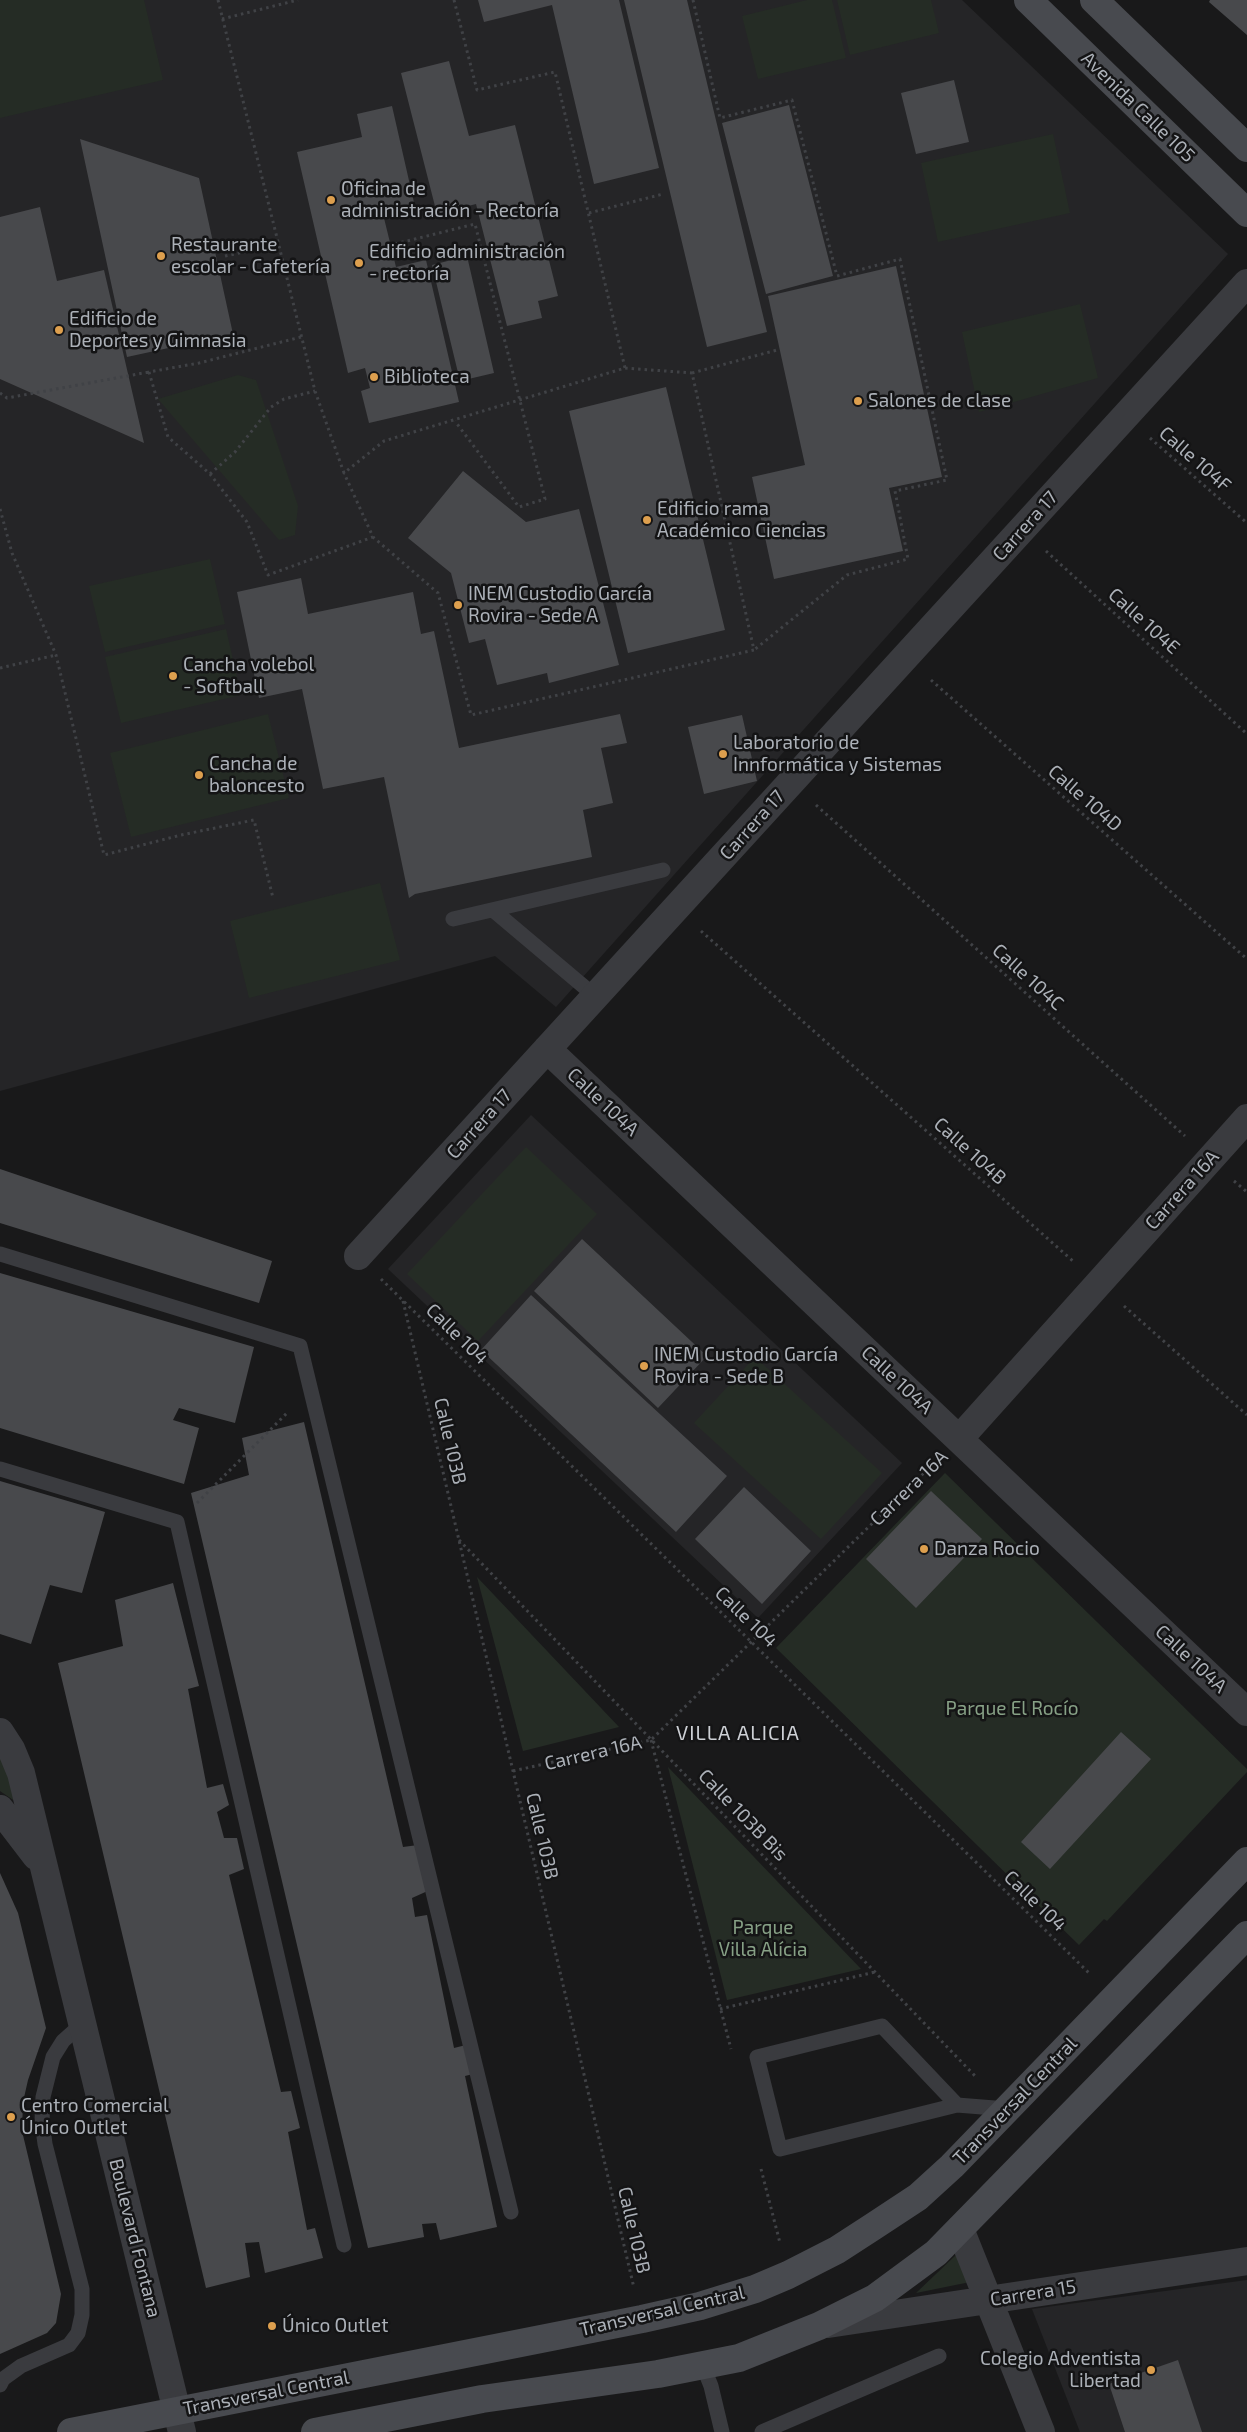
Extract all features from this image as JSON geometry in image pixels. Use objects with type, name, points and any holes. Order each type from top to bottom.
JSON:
[{"type":"main road","name":"Avenida Calle 105","points":[[1028,0],[1247,213]]},
{"type":"main road","points":[[1094,0],[1247,148]]},
{"type":"main road","name":"Transversal Central","points":[[71,2432],[180,2422],[700,2306],[755,2289],[788,2275],[837,2250],[918,2197],[952,2166],[1247,1861]]},
{"type":"main road","points":[[315,2432],[358,2428],[482,2399],[703,2366],[766,2348],[819,2326],[875,2298],[922,2266],[960,2229],[1247,1935]]},
{"type":"street","name":"Carrera 17","points":[[358,1256],[1247,283]]},
{"type":"street","name":"Calle 104A","points":[[547,1049],[1247,1712]]},
{"type":"street","name":"Carrera 16A","points":[[959,1439],[1247,1118]]},
{"type":"street","name":"Boulevard Fontana","points":[[0,1732],[12,1750],[21,1773],[180,2422]]},
{"type":"street","name":"Boulevard Fontana","points":[[0,1808],[23,1837],[45,1870]]},
{"type":"street","points":[[960,2229],[1041,2432]]},
{"type":"street","name":"Carrera 15","points":[[819,2326],[1247,2261]]},
{"type":"lane","points":[[453,919],[663,870]]},
{"type":"lane","points":[[494,910],[596,996]]},
{"type":"lane","points":[[0,1254],[300,1346],[511,2212]]},
{"type":"lane","points":[[0,1469],[177,1522],[344,2245]]},
{"type":"lane","points":[[0,2385],[3,2379],[21,2366],[69,2345],[78,2333],[82,2315],[82,2289],[45,2144],[42,2121],[43,2097],[53,2057],[63,2041],[82,2024]]},
{"type":"lane","points":[[957,2105],[882,2026],[757,2057],[780,2149],[957,2105],[1007,2109]]},
{"type":"lane","points":[[762,2432],[939,2356]]},
{"type":"lane","points":[[703,2366],[712,2388],[722,2432]]},
{"type":"path","points":[[218,0],[315,390],[344,474],[373,537],[438,592],[471,715],[754,650],[847,575],[908,559],[895,491],[947,480],[900,260],[836,276],[792,100],[720,118],[693,0]]},
{"type":"path","points":[[222,19],[298,0]]},
{"type":"path","points":[[454,0],[477,90],[556,72],[625,368]]},
{"type":"path","points":[[589,213],[663,194]]},
{"type":"path","points":[[395,244],[475,224],[545,499],[519,507],[455,421]]},
{"type":"path","points":[[225,256],[278,245]]},
{"type":"path","points":[[0,393],[7,398],[199,363],[301,337]]},
{"type":"path","points":[[344,474],[384,441],[625,368],[692,373],[777,350]]},
{"type":"path","points":[[148,372],[168,438],[210,474],[247,522],[268,575],[373,537]]},
{"type":"path","points":[[692,373],[754,650]]},
{"type":"path","points":[[210,474],[235,452],[271,407],[284,399],[315,390]]},
{"type":"path","name":"Calle 104F","points":[[1125,416],[1247,523]]},
{"type":"path","points":[[0,509],[12,552],[56,655],[104,856],[181,835],[254,820],[272,898]]},
{"type":"path","name":"Calle 104E","points":[[1022,529],[1247,734]]},
{"type":"path","points":[[0,668],[56,655]]},
{"type":"path","name":"Calle 104D","points":[[905,657],[1247,959]]},
{"type":"path","name":"Calle 104C","points":[[790,782],[1247,1192]]},
{"type":"path","name":"Calle 104B","points":[[676,908],[1247,1415]]},
{"type":"path","name":"Calle 104","points":[[358,1256],[1115,1998]]},
{"type":"path","name":"Calle 103B","points":[[402,1300],[642,2319]]},
{"type":"path","points":[[177,1522],[246,1457],[310,1388]]},
{"type":"path","name":"Carrera 16A","points":[[513,1771],[652,1740],[959,1439]]},
{"type":"path","name":"Calle 103B Bis","points":[[459,1540],[1007,2109]]},
{"type":"path","points":[[652,1740],[732,2056]]},
{"type":"path","points":[[720,2009],[875,1972]]},
{"type":"path","points":[[759,2160],[788,2275]]},
{"type":"shaded area","name":"INEM Custodio García Rovira - Sede A","points":[[0,0],[962,0],[1228,254],[556,1007],[495,956],[0,1091]]},
{"type":"shaded area","name":"INEM Custodio García Rovira - Sede B","points":[[531,1115],[902,1463],[758,1618],[388,1269]]},
{"type":"shaded area","name":"Colegio Adventista Libertad","points":[[1247,2280],[1247,2432],[1080,2432],[1032,2309]]},
{"type":"green space","points":[[0,0],[144,0],[163,80],[0,118]]},
{"type":"green space","points":[[807,0],[832,0],[846,58],[758,79],[742,16]]},
{"type":"green space","points":[[837,0],[931,0],[939,33],[850,55]]},
{"type":"green space","points":[[1053,134],[1070,213],[938,242],[921,163]]},
{"type":"green space","points":[[1080,304],[1098,378],[979,412],[962,332]]},
{"type":"green space","points":[[238,375],[256,380],[298,506],[295,535],[279,540],[158,399]]},
{"type":"green space","name":"Cancha volebol - Softball","points":[[210,559],[225,624],[105,652],[89,586]]},
{"type":"green space","name":"Cancha volebol - Softball","points":[[226,629],[241,695],[121,723],[105,657]]},
{"type":"green space","name":"Cancha de baloncesto","points":[[268,714],[289,798],[131,837],[110,753]]},
{"type":"green space","points":[[380,883],[400,960],[249,998],[230,921]]},
{"type":"green space","points":[[526,1147],[597,1214],[478,1341],[407,1274]]},
{"type":"green space","points":[[755,1357],[882,1473],[821,1539],[694,1423]]},
{"type":"green space","name":"Parque El Rocío","points":[[945,1473],[1247,1769],[1247,1772],[1107,1921],[1104,1919],[1079,1945],[776,1648]]},
{"type":"green space","points":[[477,1577],[619,1727],[523,1751]]},
{"type":"green space","points":[[0,1755],[19,1804],[0,1791]]},
{"type":"green space","name":"Parque Villa Alícia","points":[[668,1767],[861,1969],[727,2000]]},
{"type":"green space","points":[[956,2255],[970,2282],[916,2293]]},
{"type":"building","points":[[478,0],[619,0],[659,168],[594,184],[552,5],[484,22]]},
{"type":"building","points":[[624,0],[687,0],[767,332],[707,347]]},
{"type":"building","points":[[1210,0],[1247,0],[1247,35],[1209,2]]},
{"type":"building","points":[[449,61],[469,136],[515,125],[558,296],[538,301],[542,318],[507,326],[476,204],[437,214],[401,73]]},
{"type":"building","points":[[954,80],[969,142],[916,154],[901,93]]},
{"type":"building","points":[[789,105],[833,276],[766,294],[722,123]]},
{"type":"building","name":"Edificio administración - rectoría","points":[[392,106],[415,207],[383,214],[396,267],[426,260],[459,402],[369,423],[361,391],[370,388],[365,368],[348,373],[297,152],[362,137],[357,114]]},
{"type":"building","name":"Restaurante escolar - Cafetería","points":[[80,139],[199,178],[233,334],[127,357]]},
{"type":"building","name":"Edificio de Deportes y Gimnasia","points":[[40,207],[57,281],[104,270],[144,443],[0,379],[0,217]]},
{"type":"building","points":[[467,256],[494,373],[460,381],[432,265]]},
{"type":"building","name":"Salones de clase","points":[[896,266],[942,477],[889,488],[903,551],[774,579],[752,477],[805,465],[768,296]]},
{"type":"building","name":"Edificio rama Académico Ciencias","points":[[666,387],[725,630],[628,653],[569,411]]},
{"type":"building","points":[[463,471],[526,522],[579,509],[619,665],[549,683],[547,673],[497,685],[485,639],[469,643],[451,573],[408,538]]},
{"type":"building","points":[[301,578],[308,614],[413,592],[421,634],[434,631],[459,748],[620,714],[627,743],[601,748],[613,803],[583,810],[592,857],[415,894],[409,898],[384,777],[323,789],[302,689],[259,698],[237,592]]},
{"type":"building","name":"Laboratorio de Innformática y Sistemas","points":[[742,715],[757,781],[704,794],[688,727]]},
{"type":"building","points":[[0,1169],[272,1261],[259,1303],[0,1223]]},
{"type":"building","points":[[582,1239],[707,1356],[658,1408],[534,1291]]},
{"type":"building","points":[[0,1273],[254,1347],[235,1423],[179,1408],[173,1420],[199,1428],[184,1484],[0,1428]]},
{"type":"building","points":[[531,1295],[727,1476],[676,1532],[481,1350]]},
{"type":"building","points":[[304,1422],[403,1847],[418,1845],[432,1889],[412,1898],[415,1917],[427,1915],[454,2048],[470,2044],[477,2073],[465,2076],[497,2227],[440,2240],[436,2223],[422,2224],[424,2237],[368,2248],[191,1493],[249,1475],[242,1438]]},
{"type":"building","points":[[0,1481],[105,1512],[82,1593],[50,1585],[31,1644],[0,1634]]},
{"type":"building","points":[[744,1487],[811,1551],[762,1604],[695,1539]]},
{"type":"building","name":"Danza Rocio","points":[[931,1491],[982,1539],[916,1608],[866,1559]]},
{"type":"building","points":[[173,1583],[199,1686],[188,1689],[207,1788],[223,1784],[229,1805],[217,1812],[224,1838],[237,1838],[244,1869],[229,1875],[281,2092],[291,2091],[300,2128],[288,2132],[307,2230],[315,2228],[323,2258],[265,2273],[259,2242],[245,2243],[250,2277],[206,2288],[58,1663],[123,1646],[115,1600]]},
{"type":"building","points":[[1121,1732],[1151,1759],[1050,1869],[1021,1842]]},
{"type":"building","name":"Centro Comercial Único Outlet","points":[[0,1873],[18,1913],[46,2028],[28,2080],[23,2102],[22,2131],[61,2294],[56,2323],[47,2333],[0,2354]]},
{"type":"building","points":[[1178,2360],[1202,2432],[1125,2432],[1109,2384]]},
{"type":"place","name":"Oficina de administración - Rectoría","points":[[331,200]]},
{"type":"place","name":"Restaurante escolar - Cafetería","points":[[161,256]]},
{"type":"place","name":"Edificio administración - rectoría","points":[[359,263]]},
{"type":"place","name":"Edificio de Deportes y Gimnasia","points":[[59,330]]},
{"type":"place","name":"Biblioteca","points":[[374,377]]},
{"type":"place","name":"Salones de clase","points":[[858,401]]},
{"type":"place","name":"Edificio rama Académico Ciencias","points":[[647,520]]},
{"type":"place","name":"INEM Custodio García Rovira - Sede A","points":[[458,605]]},
{"type":"place","name":"Cancha volebol - Softball","points":[[173,676]]},
{"type":"place","name":"Laboratorio de Innformática y Sistemas","points":[[723,754]]},
{"type":"place","name":"Cancha de baloncesto","points":[[199,775]]},
{"type":"place","name":"INEM Custodio García Rovira - Sede B","points":[[644,1366]]},
{"type":"place","name":"Danza Rocio","points":[[924,1549]]},
{"type":"place","name":"Centro Comercial Único Outlet","points":[[11,2117]]},
{"type":"place","name":"Único Outlet","points":[[272,2326]]},
{"type":"place","name":"Colegio Adventista Libertad","points":[[1151,2370]]},
{"type":"district","name":"VILLA ALICIA","points":[[738,1733]]}]
